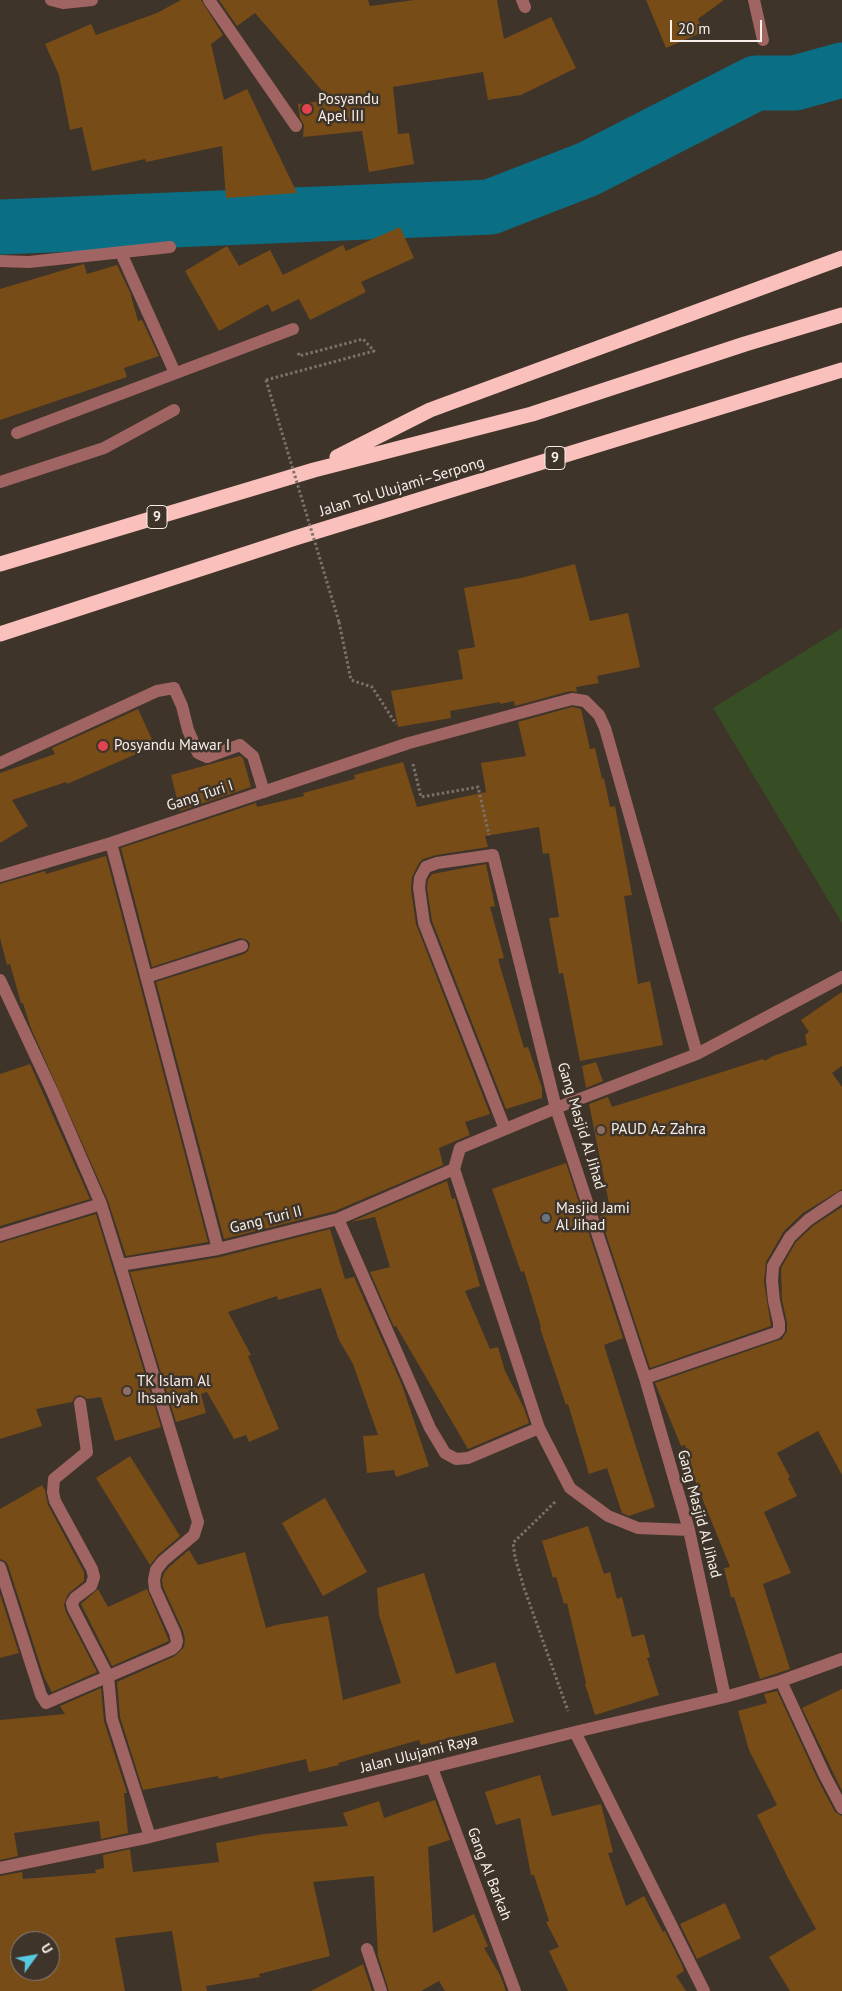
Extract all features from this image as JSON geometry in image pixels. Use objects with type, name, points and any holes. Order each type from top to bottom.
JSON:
[{"type":"highway","points":[[314,470],[430,410],[842,258]]},
{"type":"highway","points":[[314,470],[532,414],[745,344],[842,315]]},
{"type":"highway","name":"Jalan Tol Ulujami–Serpong","points":[[0,634],[295,538],[815,378],[842,372]]},
{"type":"highway","name":"9","points":[[0,564],[314,470]]},
{"type":"street","points":[[51,0],[63,4],[92,0]]},
{"type":"street","points":[[209,0],[296,126]]},
{"type":"street","points":[[754,0],[763,40]]},
{"type":"street","points":[[0,261],[29,262],[170,248]]},
{"type":"street","points":[[121,253],[175,373]]},
{"type":"street","points":[[17,433],[293,328]]},
{"type":"street","points":[[0,482],[104,448],[174,410]]},
{"type":"street","points":[[0,763],[157,691],[174,688],[198,753],[207,757],[240,745],[253,756],[264,792]]},
{"type":"street","name":"Gang Turi I","points":[[0,876],[111,842],[408,743],[572,699],[585,701],[592,706],[605,728],[697,1054]]},
{"type":"street","points":[[111,842],[218,1249]]},
{"type":"street","points":[[493,855],[437,862],[426,868],[420,878],[419,888],[424,923],[505,1129]]},
{"type":"street","name":"Gang Masjid Al Jihad","points":[[493,855],[556,1108],[645,1378],[689,1530],[725,1697]]},
{"type":"street","points":[[146,977],[242,946]]},
{"type":"street","points":[[0,980],[52,1091],[101,1204],[198,1522],[194,1534],[156,1570],[154,1580],[155,1589],[177,1641],[176,1645],[172,1649],[46,1703],[41,1695],[0,1567]]},
{"type":"street","points":[[689,1530],[638,1528],[608,1516],[570,1488],[539,1428],[454,1169],[460,1148],[556,1108],[697,1054],[840,982]]},
{"type":"street","name":"Gang Turi II","points":[[120,1265],[218,1249],[338,1219],[454,1169]]},
{"type":"street","points":[[645,1378],[776,1333],[779,1330],[779,1323],[772,1288],[773,1266],[790,1237],[808,1220],[842,1197]]},
{"type":"street","points":[[0,1235],[101,1204]]},
{"type":"street","points":[[338,1219],[430,1428],[446,1453],[456,1459],[468,1458],[539,1428]]},
{"type":"street","points":[[80,1404],[87,1452],[54,1479],[53,1492],[55,1501],[92,1569],[94,1577],[91,1586],[75,1598],[72,1603],[73,1608],[108,1676],[112,1719],[150,1837]]},
{"type":"street","name":"Jalan Ulujami Raya","points":[[0,1868],[150,1837],[725,1697],[781,1681],[842,1659]]},
{"type":"street","points":[[781,1681],[842,1808]]},
{"type":"street","points":[[575,1732],[704,1991]]},
{"type":"street","name":"Gang Al Barkah","points":[[432,1768],[515,1991]]},
{"type":"street","points":[[367,1949],[381,1991]]},
{"type":"path","points":[[293,328],[298,356],[363,338],[374,351],[266,380],[339,622],[351,680],[372,687],[408,743],[421,797],[478,787],[493,855]]},
{"type":"path","points":[[570,1488],[513,1543],[514,1557],[524,1588],[575,1732]]},
{"type":"green space","points":[[842,628],[842,923],[713,708]]},
{"type":"building","points":[[181,0],[201,0],[223,35],[211,44],[224,100],[247,89],[297,193],[226,198],[222,146],[146,162],[145,159],[92,171],[82,127],[70,130],[59,75],[45,44],[91,24],[96,35],[157,13]]},
{"type":"building","points":[[219,0],[368,0],[370,6],[414,0],[497,0],[504,39],[551,17],[576,68],[521,95],[488,100],[483,72],[393,87],[398,134],[409,133],[414,164],[369,172],[362,131],[303,137],[304,125],[300,118],[298,104],[330,100],[255,13],[237,26]]},
{"type":"building","points":[[646,0],[724,0],[698,19],[703,32],[666,48]]},
{"type":"building","points":[[400,227],[414,258],[361,282],[366,292],[310,320],[299,299],[272,312],[268,304],[219,331],[185,271],[227,246],[239,266],[270,250],[283,275],[343,245],[346,251]]},
{"type":"building","points":[[84,264],[87,274],[117,265],[130,292],[138,321],[142,320],[159,356],[124,368],[127,377],[0,420],[0,289]]},
{"type":"building","points":[[575,564],[590,621],[628,613],[640,667],[597,676],[599,683],[576,687],[577,692],[570,691],[515,706],[514,701],[500,704],[500,702],[450,711],[451,718],[398,727],[391,691],[463,679],[458,650],[475,647],[464,588],[521,578]]},
{"type":"building","points":[[572,707],[581,709],[590,749],[595,748],[610,807],[615,806],[632,895],[624,896],[638,984],[650,981],[663,1045],[580,1061],[563,973],[559,974],[549,918],[559,917],[549,853],[543,854],[539,827],[485,836],[488,847],[436,855],[423,859],[412,877],[411,889],[416,924],[490,1114],[465,1122],[470,1135],[439,1148],[443,1165],[335,1211],[224,1239],[156,982],[244,954],[248,951],[250,944],[247,940],[240,938],[152,967],[121,848],[256,803],[257,807],[304,796],[303,793],[355,779],[354,775],[403,762],[417,807],[486,792],[481,763],[526,756],[518,722]]},
{"type":"building","points":[[138,709],[155,746],[67,784],[66,782],[12,800],[28,826],[0,843],[0,773],[55,754],[52,748]]},
{"type":"building","points":[[240,756],[243,758],[251,787],[180,811],[171,775]]},
{"type":"building","points":[[106,856],[208,1242],[126,1256],[108,1201],[30,1026],[23,1003],[21,1003],[10,964],[7,965],[0,938],[0,884],[45,871],[46,874]]},
{"type":"building","points":[[486,864],[495,906],[490,907],[504,958],[498,959],[524,1048],[528,1047],[542,1088],[542,1098],[506,1109],[432,921],[427,888],[428,880],[432,874]]},
{"type":"building","points":[[842,992],[842,1066],[832,1073],[842,1087],[842,1189],[803,1213],[784,1231],[766,1262],[764,1282],[771,1326],[650,1368],[600,1216],[611,1213],[589,1104],[608,1097],[612,1107],[763,1059],[765,1061],[773,1056],[807,1045],[805,1035],[809,1032],[801,1020]]},
{"type":"building","points":[[596,1062],[603,1081],[586,1088],[582,1066]]},
{"type":"building","points":[[30,1064],[90,1199],[0,1226],[0,1074]]},
{"type":"building","points":[[566,1163],[623,1338],[604,1345],[655,1507],[629,1516],[622,1513],[607,1468],[589,1474],[568,1404],[566,1405],[540,1328],[524,1271],[521,1272],[492,1189]]},
{"type":"building","points":[[447,1181],[452,1199],[455,1198],[480,1286],[465,1291],[490,1349],[498,1347],[505,1371],[524,1408],[529,1423],[468,1449],[396,1326],[394,1327],[370,1272],[390,1267],[375,1217],[351,1222]]},
{"type":"building","points":[[842,1207],[842,1475],[818,1431],[777,1453],[790,1477],[788,1478],[797,1496],[764,1512],[791,1573],[763,1584],[790,1669],[760,1679],[734,1597],[731,1597],[724,1568],[730,1567],[696,1483],[685,1445],[681,1446],[655,1383],[782,1339],[787,1331],[787,1323],[782,1300],[781,1268],[796,1242],[813,1226]]},
{"type":"building","points":[[96,1214],[161,1427],[115,1441],[101,1397],[87,1399],[79,1395],[72,1402],[36,1409],[42,1426],[0,1439],[0,1243]]},
{"type":"building","points":[[330,1229],[345,1279],[354,1277],[402,1385],[429,1466],[396,1477],[394,1470],[367,1473],[363,1436],[378,1435],[353,1364],[339,1340],[321,1288],[278,1300],[277,1296],[228,1312],[251,1355],[248,1356],[279,1429],[249,1442],[246,1435],[234,1439],[207,1392],[201,1394],[206,1413],[176,1422],[130,1272],[220,1257]]},
{"type":"building","points":[[130,1456],[180,1536],[158,1555],[150,1565],[96,1478]]},
{"type":"building","points":[[42,1485],[48,1505],[84,1572],[84,1581],[68,1594],[64,1605],[97,1672],[52,1692],[44,1677],[8,1565],[0,1559],[0,1509]]},
{"type":"building","points":[[325,1498],[367,1572],[323,1596],[282,1523]]},
{"type":"building","points":[[588,1526],[604,1574],[610,1572],[617,1599],[622,1597],[632,1637],[644,1634],[650,1657],[647,1658],[659,1695],[595,1715],[585,1684],[567,1603],[564,1604],[556,1577],[553,1578],[542,1541]]},
{"type":"building","points":[[189,1550],[198,1565],[245,1552],[266,1628],[328,1616],[343,1700],[401,1683],[379,1615],[377,1588],[424,1573],[456,1674],[495,1662],[514,1722],[421,1745],[419,1740],[338,1763],[339,1765],[309,1772],[306,1759],[219,1779],[218,1776],[143,1790],[120,1717],[117,1682],[175,1656],[184,1647],[183,1631],[163,1587],[162,1580],[164,1573],[169,1567]]},
{"type":"building","points":[[98,1589],[108,1607],[147,1589],[169,1641],[112,1666],[81,1604]]},
{"type":"building","points":[[0,1594],[19,1653],[0,1658]]},
{"type":"building","points":[[101,1688],[104,1721],[127,1793],[124,1793],[128,1833],[101,1839],[99,1821],[14,1833],[18,1856],[0,1860],[0,1720],[65,1714],[60,1706]]},
{"type":"building","points":[[842,1689],[842,1791],[802,1708]]},
{"type":"building","points":[[777,1691],[818,1780],[835,1812],[842,1816],[842,1991],[790,1991],[769,1957],[816,1929],[757,1815],[777,1805],[749,1750],[738,1711],[767,1703],[764,1694]]},
{"type":"building","points":[[540,1775],[552,1816],[601,1804],[613,1852],[608,1853],[626,1906],[644,1896],[663,1932],[665,1931],[682,1965],[684,1971],[676,1976],[686,1991],[568,1991],[549,1951],[559,1947],[546,1922],[549,1921],[534,1875],[531,1875],[520,1818],[496,1825],[485,1792]]},
{"type":"building","points":[[435,1800],[450,1840],[428,1847],[433,1933],[474,1914],[488,1946],[484,1948],[500,1975],[506,1991],[445,1991],[439,1981],[421,1991],[389,1991],[378,1956],[374,1876],[313,1882],[330,1956],[259,1974],[260,1977],[206,1986],[207,1991],[182,1991],[172,1931],[115,1938],[125,1991],[0,1991],[0,1876],[22,1872],[23,1879],[96,1873],[95,1870],[104,1868],[103,1855],[130,1849],[133,1872],[219,1862],[216,1843],[264,1834],[348,1826],[343,1813],[379,1801],[384,1818]]},
{"type":"building","points":[[725,1903],[741,1938],[697,1959],[680,1924]]},
{"type":"building","points":[[363,1964],[372,1991],[311,1991]]},
{"type":"waterway","points":[[0,227],[490,207],[588,169],[756,83],[795,83],[842,70]]},
{"type":"place","name":"Posyandu Apel III","points":[[307,109]]},
{"type":"place","name":"Posyandu Mawar I","points":[[103,746]]},
{"type":"place","name":"PAUD Az Zahra","points":[[601,1130]]},
{"type":"place","name":"Masjid Jami Al Jihad","points":[[546,1218]]},
{"type":"place","name":"TK Islam Al Ihsaniyah","points":[[127,1391]]}]
